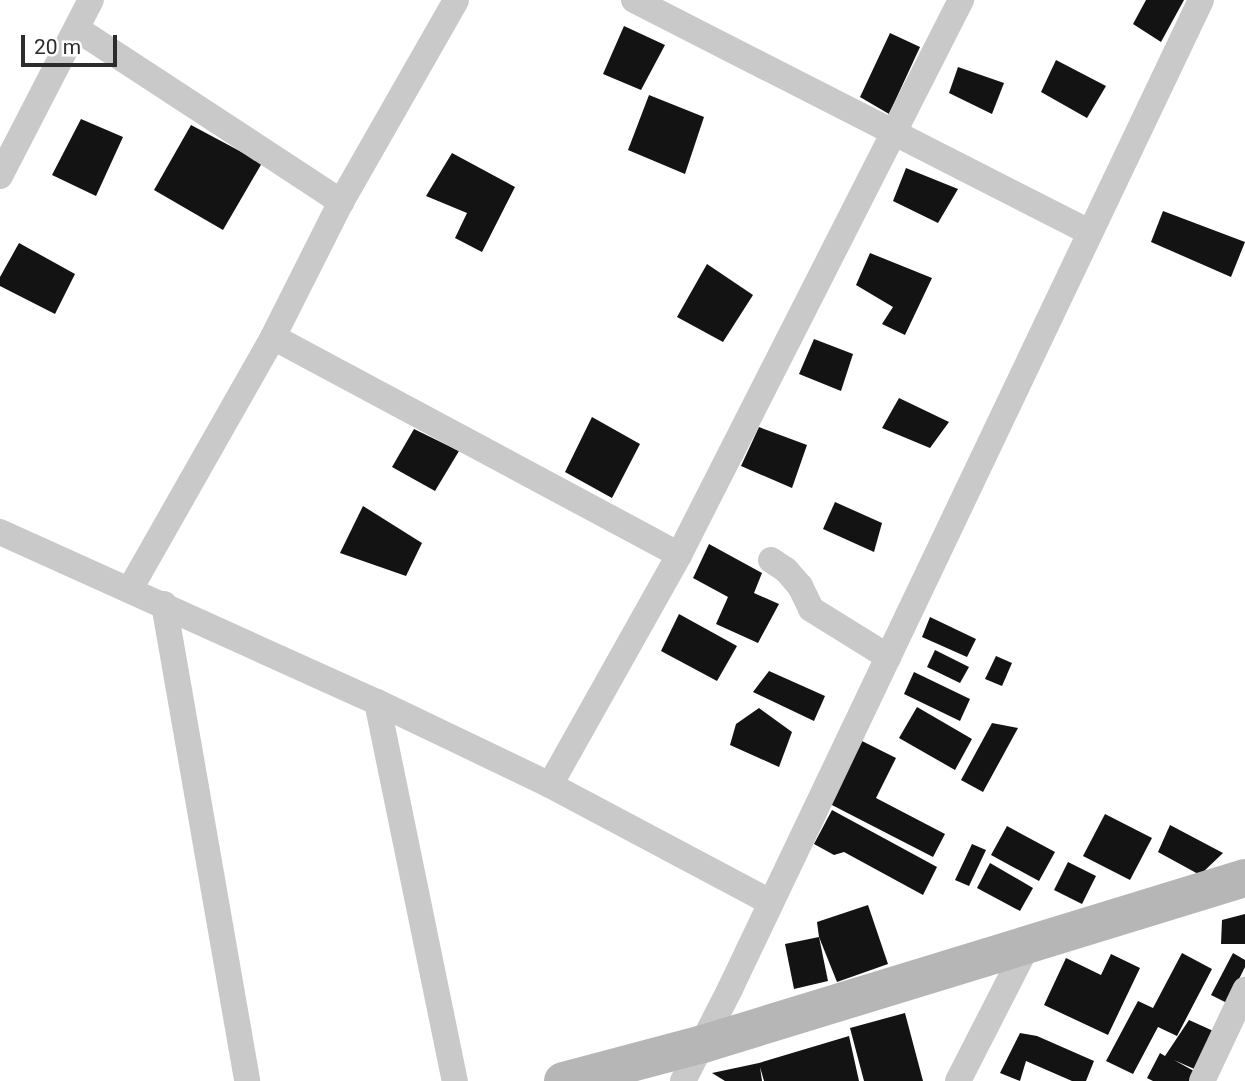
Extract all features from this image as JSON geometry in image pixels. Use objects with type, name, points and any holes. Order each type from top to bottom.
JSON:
[{"type":"street","points":[[0,176],[11,130],[77,29],[91,0]]},
{"type":"street","points":[[131,589],[273,337],[341,202],[456,0]]},
{"type":"street","points":[[634,0],[1089,232]]},
{"type":"street","points":[[550,785],[679,555],[896,134],[961,0]]},
{"type":"street","points":[[683,1081],[1201,0]]},
{"type":"street","points":[[77,29],[341,202]]},
{"type":"street","points":[[273,337],[679,555]]},
{"type":"street","points":[[0,532],[164,604],[550,785],[770,902]]},
{"type":"street","points":[[771,560],[786,570],[800,586],[811,609],[888,657]]},
{"type":"street","points":[[164,604],[247,1081]]},
{"type":"street","points":[[377,702],[455,1081]]},
{"type":"street","points":[[563,1081],[703,1044],[1245,878]]},
{"type":"street","points":[[958,1081],[1028,944]]},
{"type":"street","points":[[1202,1081],[1245,990]]},
{"type":"building","points":[[1146,0],[1184,0],[1161,42],[1133,24]]},
{"type":"building","points":[[624,26],[665,45],[641,90],[603,74]]},
{"type":"building","points":[[890,33],[920,47],[889,114],[860,97]]},
{"type":"building","points":[[1056,60],[1106,86],[1087,118],[1041,92]]},
{"type":"building","points":[[958,67],[1004,83],[992,114],[949,93]]},
{"type":"building","points":[[649,95],[704,117],[685,174],[628,150]]},
{"type":"building","points":[[81,119],[123,137],[96,196],[52,175]]},
{"type":"building","points":[[191,125],[262,163],[223,230],[154,190]]},
{"type":"building","points":[[452,153],[515,187],[482,252],[455,238],[467,213],[426,196]]},
{"type":"building","points":[[906,168],[958,189],[938,223],[893,201]]},
{"type":"building","points":[[1163,211],[1245,242],[1231,277],[1151,242]]},
{"type":"building","points":[[19,243],[75,274],[55,314],[0,286],[0,277]]},
{"type":"building","points":[[870,253],[932,278],[905,335],[882,324],[893,307],[856,285]]},
{"type":"building","points":[[707,264],[753,295],[723,342],[677,317]]},
{"type":"building","points":[[814,339],[853,354],[841,391],[799,374]]},
{"type":"building","points":[[899,398],[949,422],[930,448],[882,428]]},
{"type":"building","points":[[592,417],[640,444],[612,498],[565,472]]},
{"type":"building","points":[[759,427],[807,445],[792,488],[741,466]]},
{"type":"building","points":[[414,429],[459,451],[435,491],[392,467]]},
{"type":"building","points":[[835,502],[882,523],[874,552],[823,529]]},
{"type":"building","points":[[363,506],[422,543],[406,576],[340,553]]},
{"type":"building","points":[[709,544],[762,573],[754,593],[779,604],[758,643],[716,624],[728,597],[693,578]]},
{"type":"building","points":[[679,614],[737,646],[717,681],[661,651]]},
{"type":"building","points":[[930,617],[976,639],[967,657],[922,637]]},
{"type":"building","points":[[935,650],[969,667],[960,683],[927,667]]},
{"type":"building","points":[[996,656],[1012,663],[1002,686],[985,679]]},
{"type":"building","points":[[769,671],[825,696],[814,721],[753,692]]},
{"type":"building","points":[[914,672],[970,699],[960,721],[904,694]]},
{"type":"building","points":[[917,707],[972,739],[955,770],[899,738]]},
{"type":"building","points":[[759,708],[792,732],[779,767],[730,745],[736,724]]},
{"type":"building","points":[[992,723],[1018,728],[983,792],[961,780]]},
{"type":"building","points":[[862,741],[896,758],[876,798],[945,834],[933,857],[830,804]]},
{"type":"building","points":[[832,810],[937,867],[923,895],[844,852],[834,855],[814,844]]},
{"type":"building","points":[[1105,814],[1152,838],[1130,880],[1083,856]]},
{"type":"building","points":[[1170,825],[1223,853],[1200,875],[1158,852]]},
{"type":"building","points":[[1007,826],[1055,852],[1039,881],[991,855]]},
{"type":"building","points":[[972,844],[986,850],[969,886],[955,880]]},
{"type":"building","points":[[1068,862],[1096,876],[1082,904],[1054,890]]},
{"type":"building","points":[[990,863],[1033,888],[1020,911],[977,888]]},
{"type":"building","points":[[868,905],[888,964],[837,982],[819,937],[817,922]]},
{"type":"building","points":[[1245,914],[1245,944],[1221,944],[1222,920]]},
{"type":"building","points":[[819,937],[828,981],[794,989],[785,944]]},
{"type":"building","points":[[1182,953],[1212,969],[1177,1036],[1158,1027],[1133,1074],[1106,1061],[1138,1001],[1153,1008]]},
{"type":"building","points":[[1233,953],[1245,960],[1245,967],[1227,1003],[1211,995]]},
{"type":"building","points":[[1111,954],[1140,968],[1108,1035],[1044,1005],[1066,958],[1101,975]]},
{"type":"building","points":[[905,1013],[923,1081],[864,1081],[850,1028]]},
{"type":"building","points":[[1189,1020],[1220,1034],[1201,1072],[1174,1060],[1194,1071],[1189,1081],[1153,1081],[1147,1078],[1160,1053],[1165,1056]]},
{"type":"building","points":[[1020,1033],[1037,1036],[1094,1061],[1086,1081],[1072,1081],[1026,1061],[1020,1081],[1000,1073]]},
{"type":"building","points":[[849,1036],[859,1081],[764,1081],[760,1067],[762,1081],[725,1081],[712,1073],[759,1063]]}]
